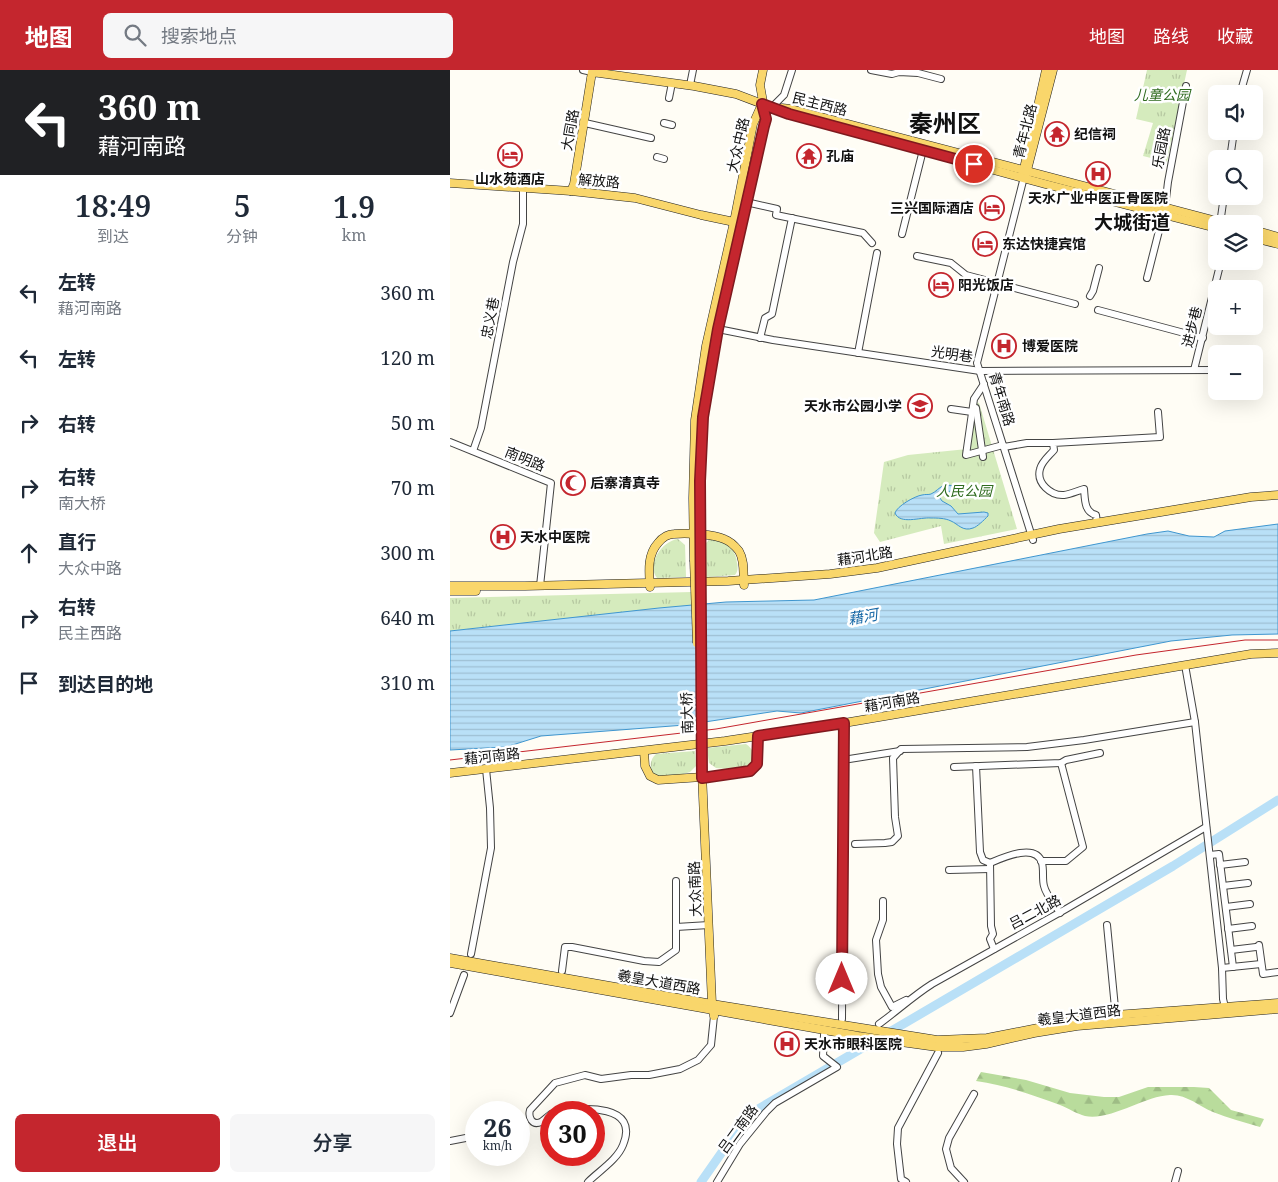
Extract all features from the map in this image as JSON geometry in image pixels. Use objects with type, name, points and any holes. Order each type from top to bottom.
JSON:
[{"type":"main road","points":[[762,104],[760,85],[763,70]]},
{"type":"main road","name":"青年北路","points":[[1025,173],[1046,70]]},
{"type":"main road","name":"青年北路","points":[[1025,173],[1053,70]]},
{"type":"main road","points":[[592,71],[690,85],[736,94],[772,107]]},
{"type":"main road","name":"大同路","points":[[571,191],[592,71]]},
{"type":"main road","name":"大众中路","points":[[698,559],[695,420],[706,346],[738,223],[746,202],[766,119],[762,104]]},
{"type":"main road","name":"大众中路","points":[[697,535],[703,417],[738,223],[753,124],[762,104]]},
{"type":"main road","name":"民主西路","points":[[772,107],[789,114],[924,150],[1025,173]]},
{"type":"main road","name":"民主西路","points":[[772,107],[791,109],[1025,173]]},
{"type":"main road","points":[[1025,173],[1208,221]]},
{"type":"main road","name":"解放路","points":[[450,184],[571,191],[635,198],[738,223]]},
{"type":"main road","points":[[1263,232],[1278,236]]},
{"type":"main road","points":[[1263,240],[1278,244]]},
{"type":"main road","name":"藉河北路","points":[[1032,538],[1097,523],[1251,497],[1278,495]]},
{"type":"main road","name":"藉河北路","points":[[450,591],[744,583],[830,574],[877,568],[1032,538],[1172,514],[1255,501],[1278,500]]},
{"type":"main road","points":[[650,585],[649,562],[652,551],[658,542],[666,536],[674,534],[723,538],[732,544],[739,552],[743,562],[744,583]]},
{"type":"main road","name":"南大桥","points":[[698,559],[702,775]]},
{"type":"main road","name":"藉河北路","points":[[450,586],[650,585]]},
{"type":"main road","name":"藉河南路","points":[[450,773],[758,736],[1251,654],[1278,653]]},
{"type":"main road","points":[[644,751],[644,766],[650,776],[658,780],[750,771],[757,764],[758,736]]},
{"type":"main road","name":"大众南路","points":[[702,775],[713,1010]]},
{"type":"main road","name":"羲皇大道西路","points":[[450,958],[713,1010],[936,1040],[986,1038],[1073,1020],[1115,1015],[1278,1009]]},
{"type":"main road","name":"羲皇大道西路","points":[[450,963],[858,1036],[937,1047],[963,1047],[1077,1026],[1278,1003]]},
{"type":"street","points":[[583,70],[592,71]]},
{"type":"street","points":[[690,85],[693,70]]},
{"type":"street","points":[[772,107],[784,95],[792,70]]},
{"type":"street","points":[[871,70],[918,73],[941,79]]},
{"type":"street","points":[[1243,85],[1247,70]]},
{"type":"street","points":[[669,98],[672,83]]},
{"type":"street","name":"乐园路","points":[[1147,278],[1164,211],[1186,86]]},
{"type":"street","points":[[584,123],[651,138]]},
{"type":"street","points":[[664,123],[672,125]]},
{"type":"street","points":[[902,234],[924,150]]},
{"type":"street","name":"青年南路","points":[[1025,173],[977,363],[1032,538]]},
{"type":"street","name":"忠义巷","points":[[473,451],[482,428],[513,262],[523,224],[522,188]]},
{"type":"street","points":[[746,202],[777,209],[776,215],[863,233],[872,243]]},
{"type":"street","points":[[760,338],[765,318],[772,314],[792,218]]},
{"type":"street","points":[[858,353],[877,253]]},
{"type":"street","points":[[917,256],[951,264],[966,276],[1075,304]]},
{"type":"street","points":[[1090,296],[1093,292],[1099,268]]},
{"type":"street","name":"进步巷","points":[[1194,370],[1219,270]]},
{"type":"street","points":[[1098,310],[1203,338]]},
{"type":"street","name":"光明巷","points":[[718,329],[760,338],[980,371],[1208,370]]},
{"type":"street","points":[[984,384],[974,399],[966,455],[982,454],[1004,446],[1027,443],[1160,438],[1158,412]]},
{"type":"street","points":[[974,399],[982,454]]},
{"type":"street","points":[[951,409],[972,412]]},
{"type":"street","name":"南明路","points":[[450,442],[551,483],[540,586]]},
{"type":"street","points":[[1053,443],[1054,450],[1044,461],[1040,470],[1040,478],[1047,489],[1058,495],[1065,495],[1084,489],[1087,510],[1096,515],[1097,523]]},
{"type":"street","points":[[1186,665],[1195,722],[1226,1010]]},
{"type":"street","points":[[843,760],[900,751],[901,749],[1027,747],[1195,722]]},
{"type":"street","points":[[842,1019],[844,723]]},
{"type":"street","points":[[855,844],[885,844],[892,842],[898,836],[895,816],[894,758],[900,751]]},
{"type":"street","points":[[954,767],[1061,763],[1066,760],[1100,753]]},
{"type":"street","points":[[1041,861],[1066,862],[1083,847],[1061,763]]},
{"type":"street","points":[[976,766],[980,852],[983,860],[990,866],[991,926],[993,934],[990,939],[994,948]]},
{"type":"street","points":[[471,954],[491,848],[490,808],[486,769]]},
{"type":"street","name":"吕二北路","points":[[879,1024],[909,1002],[914,996],[994,948],[1060,913],[1206,829]]},
{"type":"street","points":[[1210,852],[1219,854],[1233,967]]},
{"type":"street","points":[[949,870],[990,866],[1010,855],[1035,854],[1041,861],[1044,887],[1060,913]]},
{"type":"street","points":[[1220,865],[1245,862]]},
{"type":"street","points":[[562,971],[565,947],[644,961],[660,962],[676,950],[676,881]]},
{"type":"street","points":[[1223,886],[1248,883]]},
{"type":"street","points":[[883,901],[883,920],[876,940],[878,974],[881,987],[892,1007],[914,996]]},
{"type":"street","points":[[1226,907],[1250,904]]},
{"type":"street","points":[[676,927],[709,925]]},
{"type":"street","points":[[1106,925],[1115,1008]]},
{"type":"street","points":[[1228,929],[1252,926]]},
{"type":"street","points":[[1231,950],[1258,946],[1263,974],[1278,972]]},
{"type":"street","points":[[1222,968],[1262,964]]},
{"type":"street","points":[[450,1013],[464,975]]},
{"type":"street","points":[[540,1121],[536,1123],[531,1120],[530,1110],[556,1083],[585,1075],[601,1079],[630,1074],[649,1075],[680,1069],[698,1060],[711,1045],[713,1010]]},
{"type":"street","name":"吕二南路","points":[[717,1182],[740,1144],[775,1103],[836,1067],[823,1056],[824,1035]]},
{"type":"street","points":[[906,1182],[901,1179],[897,1144],[898,1128],[938,1053]]},
{"type":"street","points":[[964,1182],[951,1168],[946,1149],[949,1138],[974,1094]]},
{"type":"street","points":[[588,1182],[617,1155],[623,1145],[626,1124],[624,1120],[617,1114],[605,1112]]},
{"type":"street","points":[[450,1141],[465,1138]]},
{"type":"street","points":[[1175,1182],[1178,1171]]},
{"type":"green space","name":"儿童公园","points":[[1147,70],[1187,70],[1167,162],[1143,156],[1153,123],[1136,119]]},
{"type":"green space","name":"人民公园","points":[[975,402],[979,403],[1017,529],[944,544],[941,526],[880,542],[874,533],[884,462],[908,455],[967,449]]},
{"type":"green space","points":[[716,538],[727,545],[735,554],[738,568],[735,575],[706,577],[705,544],[710,539]]},
{"type":"green space","points":[[678,539],[685,545],[686,577],[657,578],[653,566],[657,554],[666,544]]},
{"type":"green space","points":[[692,592],[693,605],[450,631],[450,598]]},
{"type":"green space","points":[[746,744],[752,749],[754,756],[754,761],[748,766],[727,769],[716,768],[709,763],[707,748]]},
{"type":"green space","points":[[695,751],[696,766],[690,772],[680,775],[658,776],[652,772],[651,762],[656,754]]},
{"type":"green space","points":[[981,1072],[1026,1080],[1070,1093],[1104,1097],[1119,1097],[1148,1087],[1209,1088],[1231,1110],[1264,1119],[1260,1127],[1213,1112],[1182,1096],[1176,1095],[1149,1099],[1106,1115],[1085,1116],[1029,1094],[976,1081]]},
{"type":"water","points":[[945,485],[962,488],[944,492],[940,498],[958,514],[984,512],[988,513],[988,516],[976,526],[966,529],[946,519],[906,520],[901,519],[895,513],[899,507],[911,499],[931,494]]},
{"type":"water","name":"藉河","points":[[1278,524],[1278,634],[1232,635],[1171,641],[801,713],[777,711],[685,725],[541,736],[506,747],[450,750],[450,631],[726,602],[814,600],[1147,534],[1168,531],[1189,536],[1214,537],[1225,531]]},
{"type":"waterway","points":[[701,1182],[748,1115],[1173,866],[1278,800]]},
{"type":"tram line","points":[[450,760],[716,729],[1136,655],[1245,640],[1278,640]]},
{"type":"place","name":"纪信祠","points":[[1057,134]]},
{"type":"place","name":"山水苑酒店","points":[[510,155]]},
{"type":"place","name":"孔庙","points":[[809,156]]},
{"type":"place","name":"天水广业中医正骨医院","points":[[1098,174]]},
{"type":"place","name":"三兴国际酒店","points":[[992,208]]},
{"type":"place","name":"东达快捷宾馆","points":[[985,244]]},
{"type":"place","name":"阳光饭店","points":[[941,285]]},
{"type":"place","name":"博爱医院","points":[[1004,346]]},
{"type":"place","name":"天水市公园小学","points":[[920,406]]},
{"type":"place","name":"后寨清真寺","points":[[573,483]]},
{"type":"place","name":"天水中医院","points":[[503,537]]},
{"type":"place","name":"天水市眼科医院","points":[[787,1044]]},
{"type":"district","name":"秦州区","points":[[945,124]]},
{"type":"district","name":"大城街道","points":[[1132,222]]},
{"type":"route","points":[[842,979],[844,723],[758,736],[757,764],[750,771],[702,778],[700,481],[703,417],[714,347],[766,119],[762,104],[789,114],[974,164]]}]
